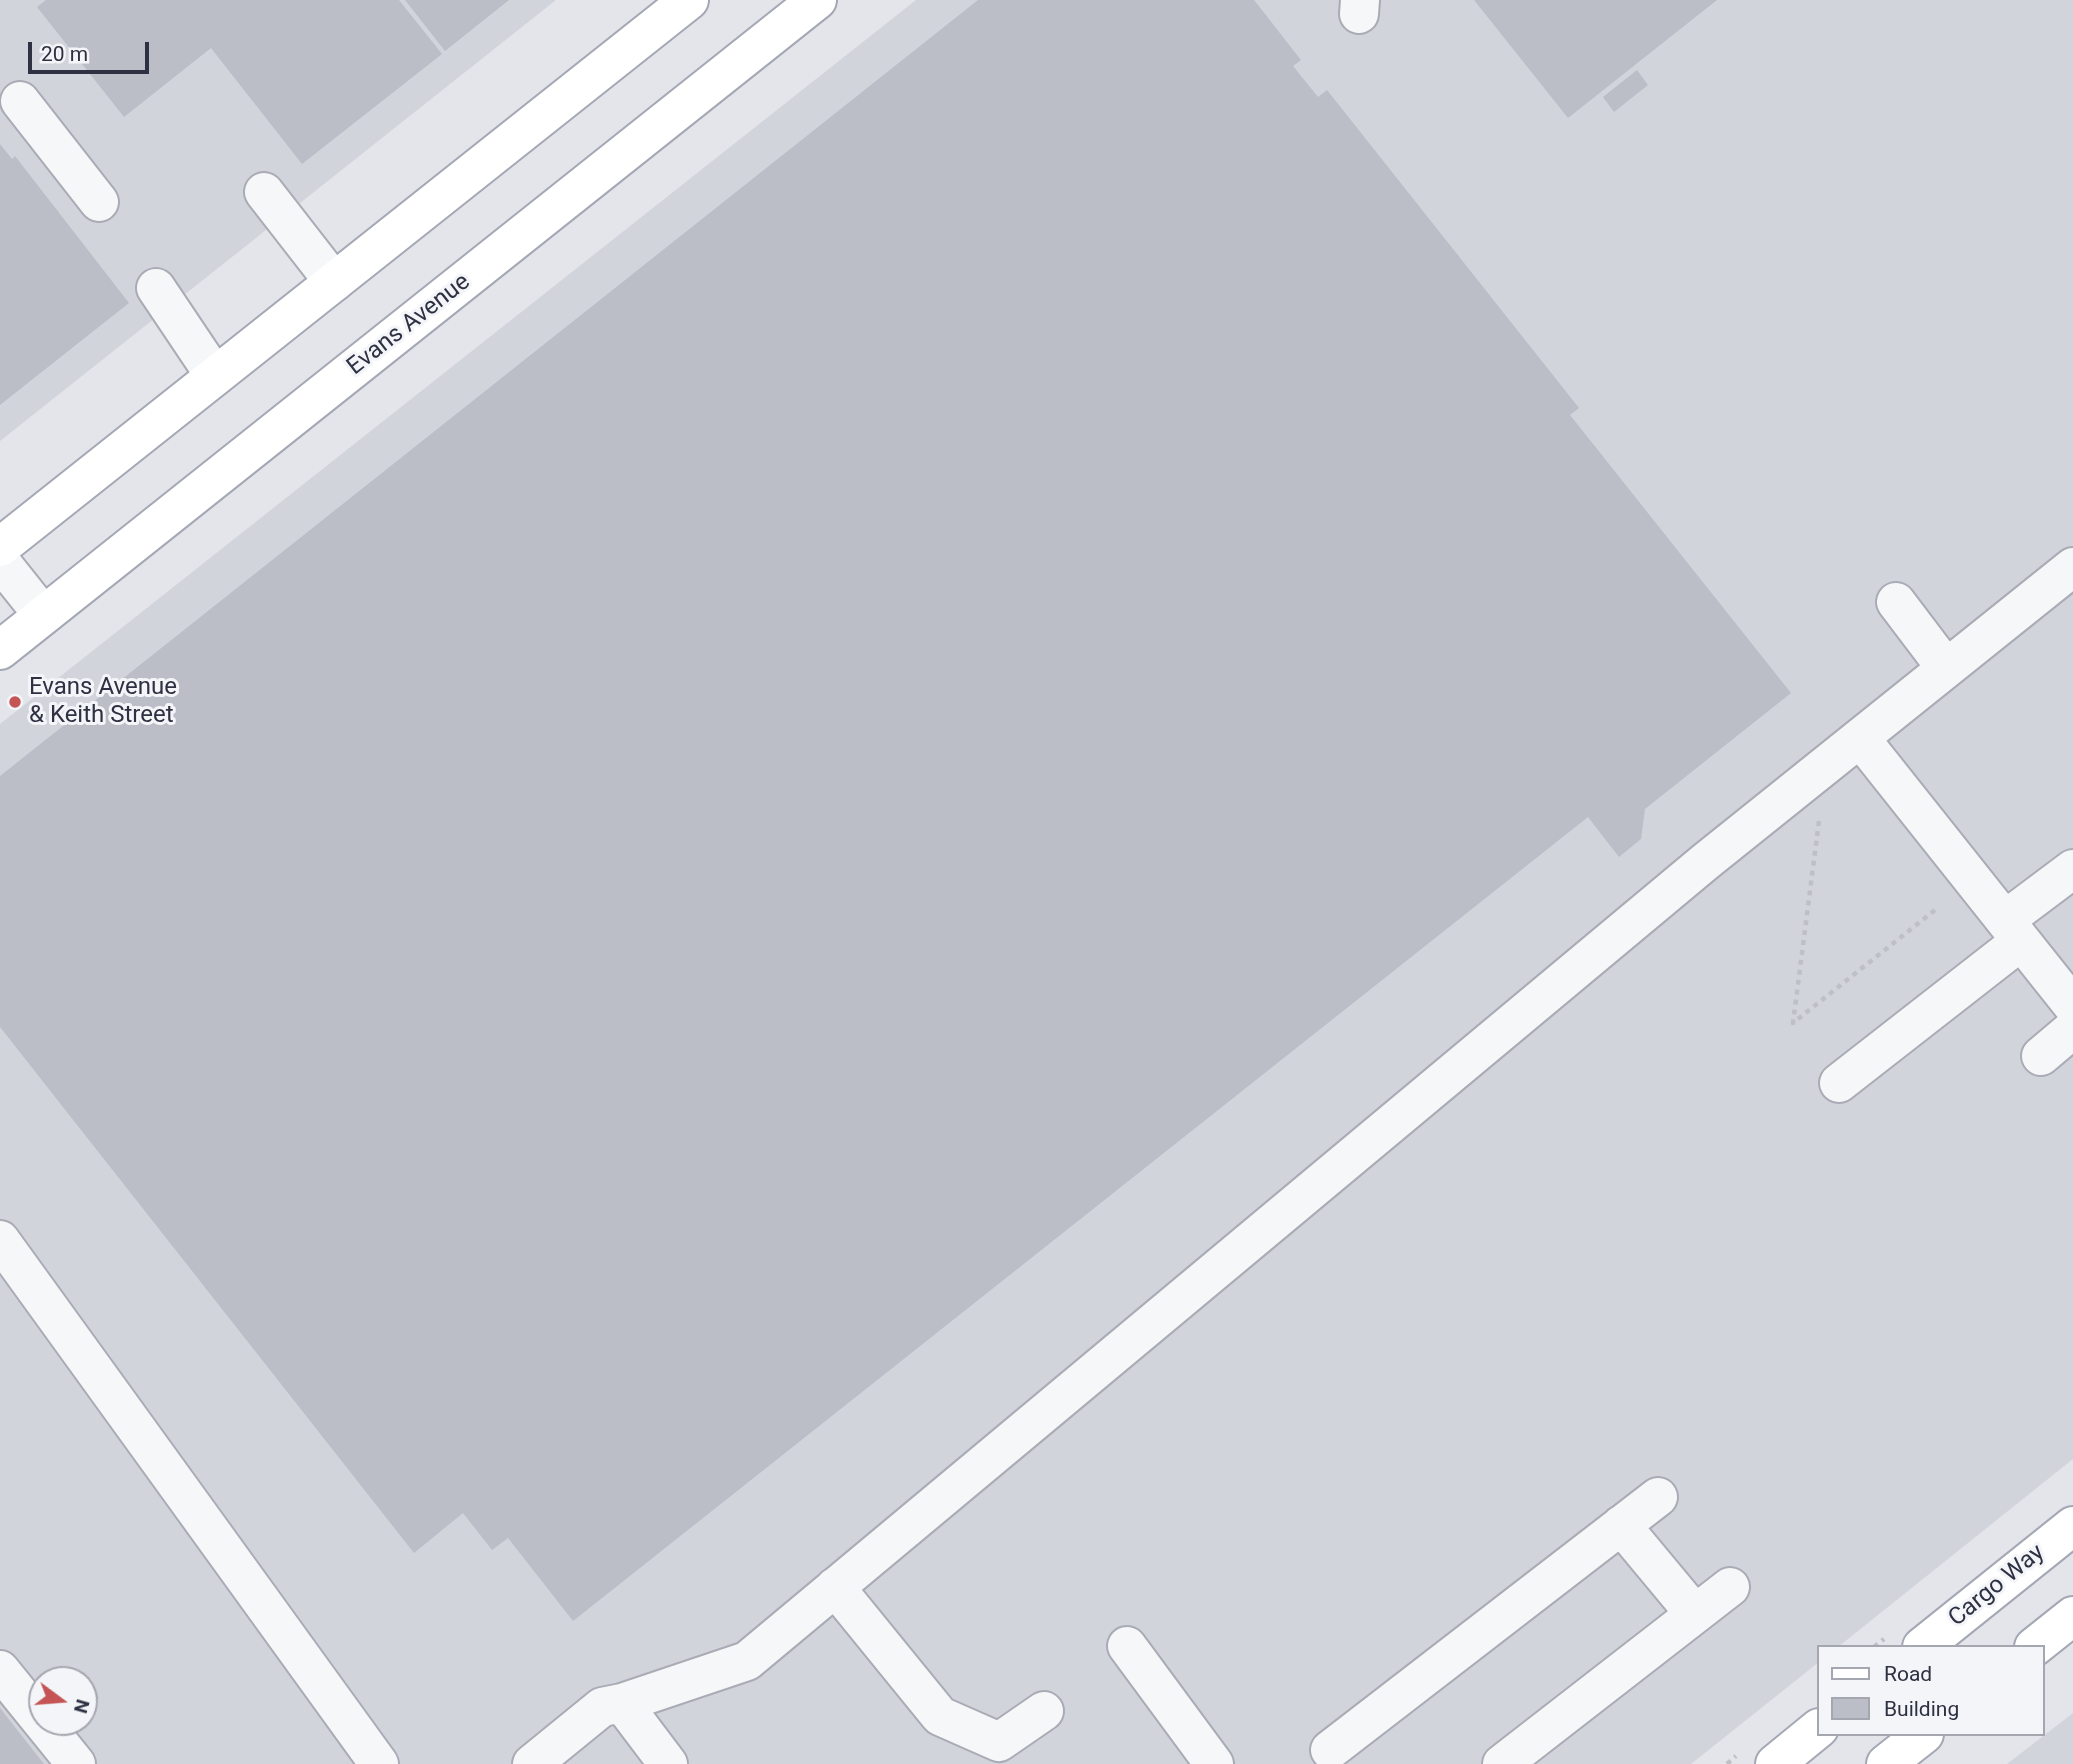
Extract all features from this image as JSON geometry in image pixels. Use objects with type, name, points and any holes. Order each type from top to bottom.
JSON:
[{"type":"main road","name":"Evans Avenue","points":[[0,650],[817,0]]},
{"type":"main road","points":[[0,547],[679,3]]},
{"type":"main road","name":"Cargo Way","points":[[1924,1645],[2073,1526]]},
{"type":"main road","points":[[2037,1645],[2073,1616]]},
{"type":"main road","points":[[1775,1764],[1818,1729]]},
{"type":"main road","points":[[1886,1764],[1921,1736]]},
{"type":"street","points":[[20,101],[99,202]]},
{"type":"street","points":[[264,192],[334,282]]},
{"type":"street","points":[[156,288],[215,376]]},
{"type":"street","points":[[0,561],[43,615]]},
{"type":"street","points":[[532,1764],[603,1707],[747,1661],[1695,870],[2073,567]]},
{"type":"street","points":[[1896,601],[1946,668]]},
{"type":"street","points":[[1860,738],[2073,1006]]},
{"type":"street","points":[[1839,1083],[2013,931],[2073,869]]},
{"type":"street","points":[[2041,1056],[2073,1029]]},
{"type":"street","points":[[0,1240],[379,1764]]},
{"type":"street","points":[[1330,1750],[1658,1497]]},
{"type":"street","points":[[1621,1525],[1695,1614]]},
{"type":"street","points":[[835,1587],[940,1716],[999,1742],[1044,1710]]},
{"type":"street","points":[[1502,1764],[1730,1587]]},
{"type":"street","points":[[1127,1646],[1214,1764]]},
{"type":"street","points":[[0,1670],[76,1764]]},
{"type":"street","points":[[622,1703],[668,1764]]},
{"type":"path","points":[[1820,815],[1793,1023],[1935,910]]},
{"type":"shaded area","points":[[0,0],[556,0],[0,441]]},
{"type":"shaded area","points":[[916,0],[2073,0],[2073,1459],[1840,1645],[1818,1645],[1818,1663],[1691,1764],[0,1764],[0,724]]},
{"type":"shaded area","points":[[2073,1713],[2073,1764],[2007,1764],[2045,1736]]},
{"type":"building","points":[[46,0],[399,0],[442,54],[302,164],[211,48],[124,117],[37,7]]},
{"type":"building","points":[[405,0],[509,0],[445,51]]},
{"type":"building","points":[[978,0],[1254,0],[1301,60],[1293,66],[1318,97],[1327,90],[1579,408],[1570,415],[1791,693],[1645,809],[1641,839],[1619,857],[1588,817],[573,1621],[508,1538],[492,1550],[463,1513],[414,1553],[0,1027],[0,776]]},
{"type":"building","points":[[1474,0],[1717,0],[1568,118]]},
{"type":"building","points":[[1637,70],[1648,85],[1614,112],[1603,97]]},
{"type":"building","points":[[0,144],[12,159],[15,156],[129,303],[0,405]]},
{"type":"building","points":[[0,1708],[44,1764],[0,1764]]},
{"type":"place","name":"Evans Avenue & Keith Street","points":[[15,702]]}]
